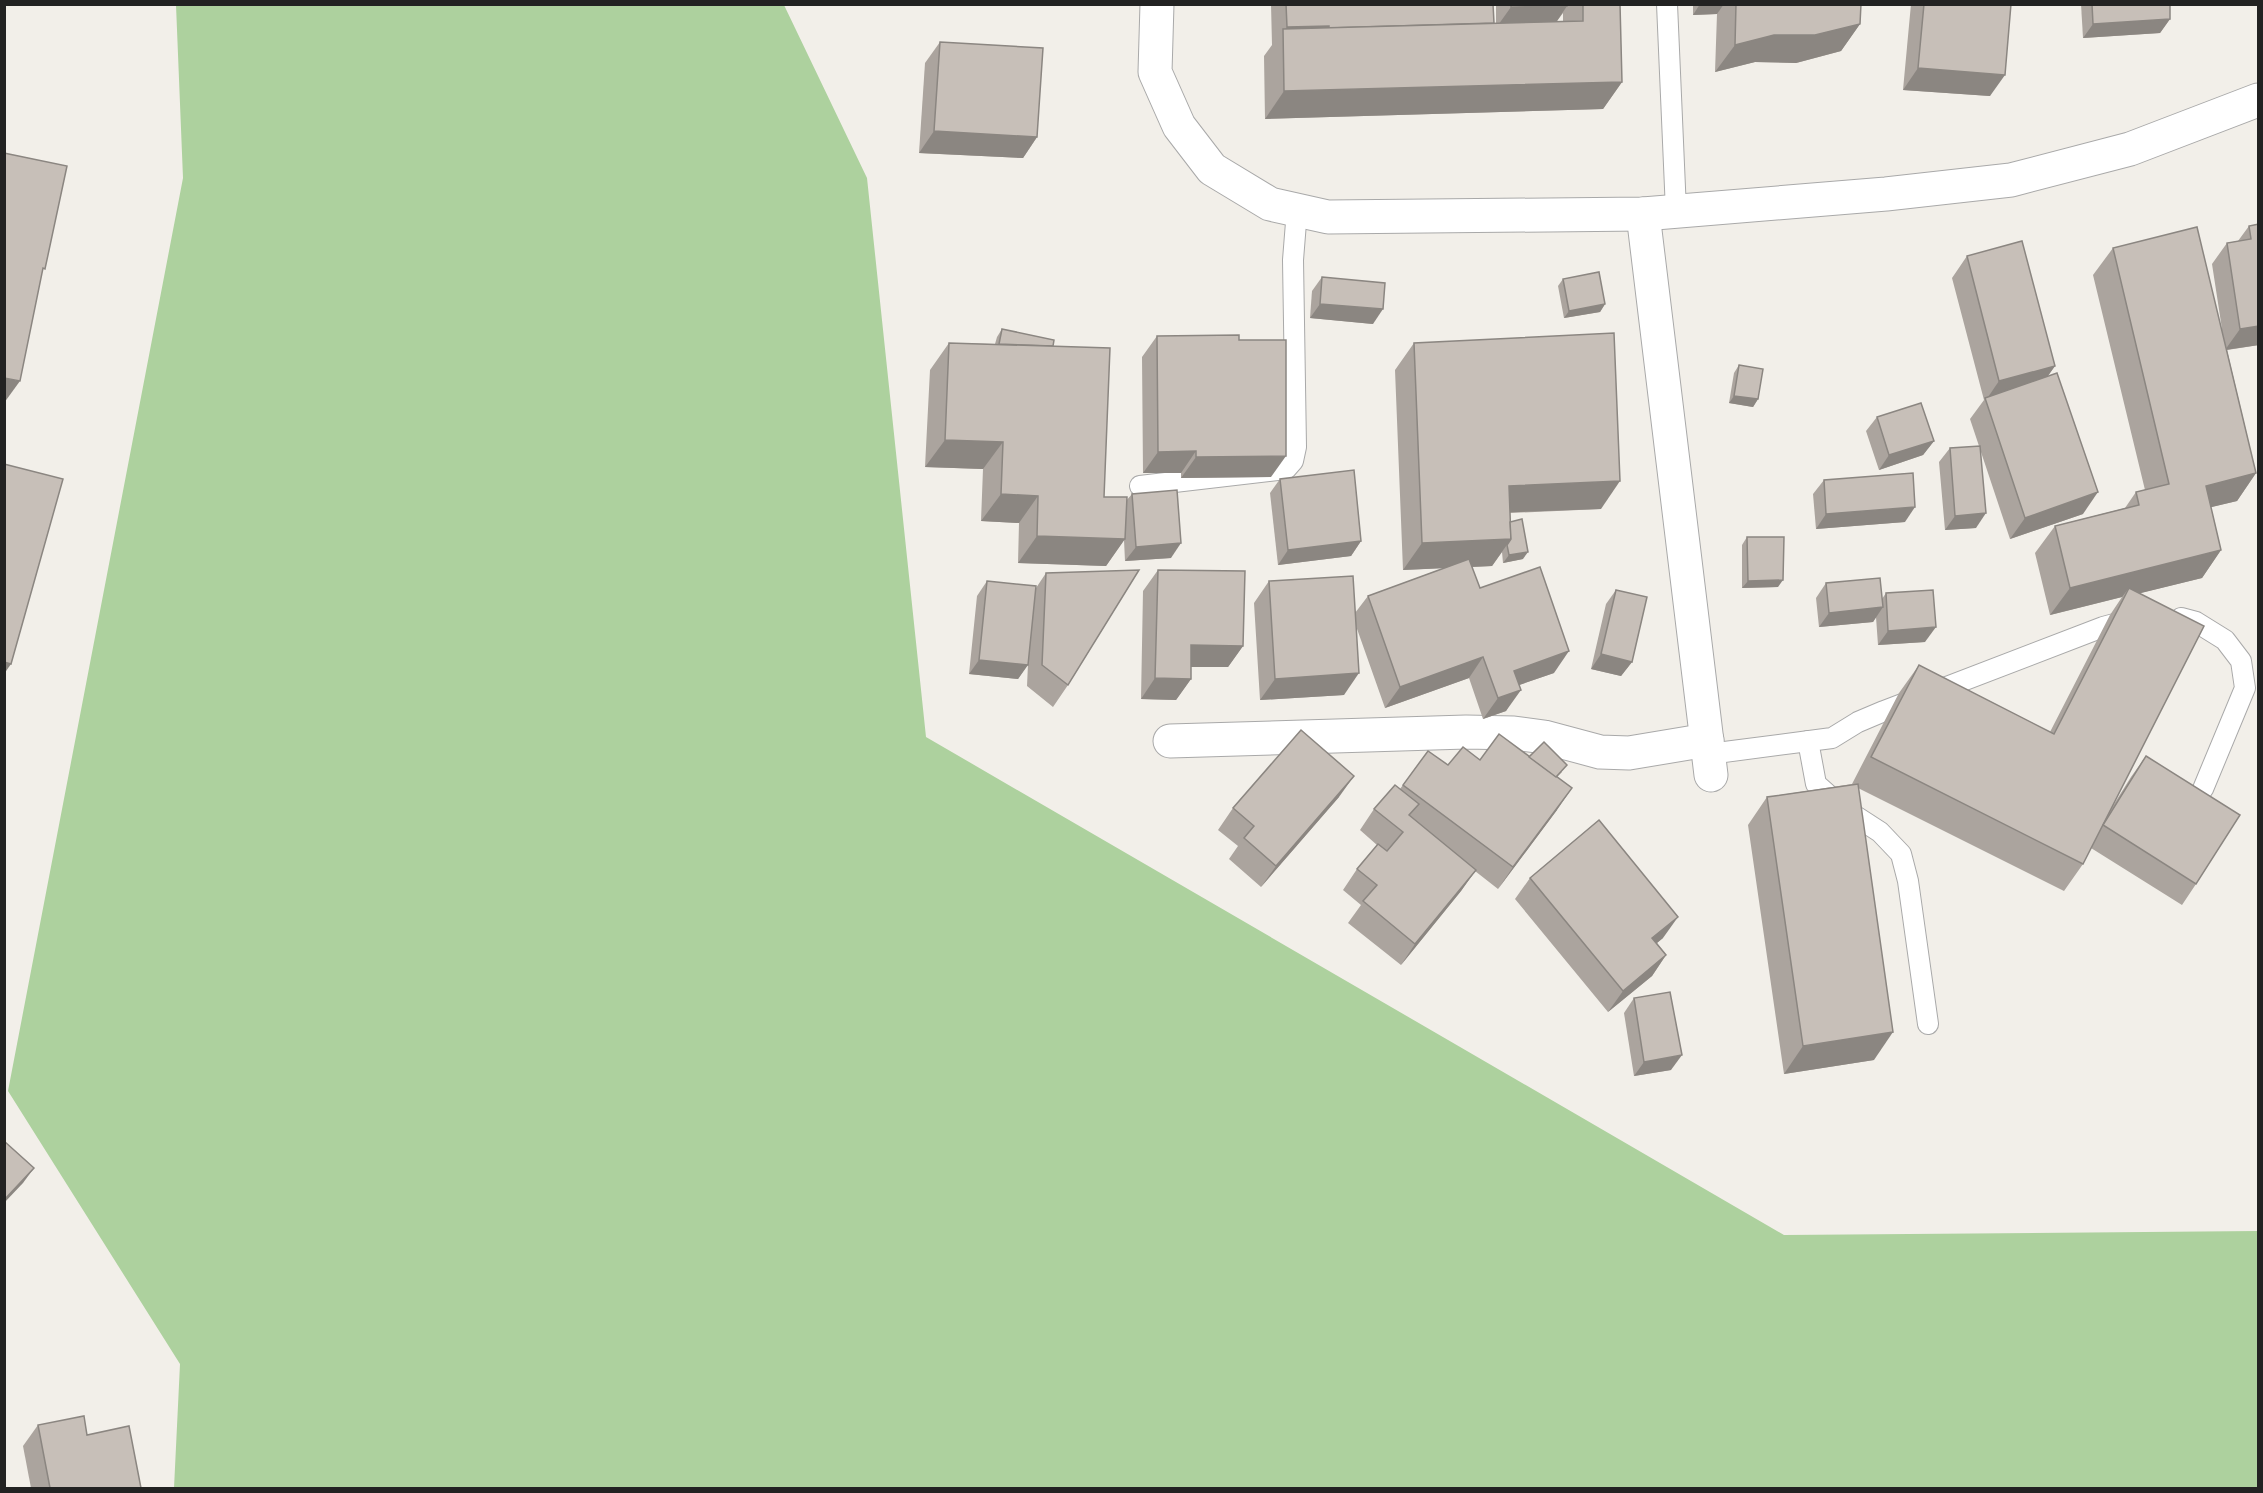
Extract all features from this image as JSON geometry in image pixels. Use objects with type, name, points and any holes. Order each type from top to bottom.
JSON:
[{"type":"street","points":[[1157,4],[1155,72],[1179,126],[1212,169],[1270,204],[1328,217],[1643,214],[1887,194],[2011,180],[2130,149],[2259,100]]},
{"type":"street","points":[[1170,741],[1495,732],[1544,737],[1600,752],[1709,756],[1643,214]]},
{"type":"lane","points":[[1667,4],[1676,212]]},
{"type":"lane","points":[[1140,486],[1286,469],[1293,461],[1296,447],[1293,260],[1297,210]]},
{"type":"lane","points":[[1709,756],[1832,738],[1858,722],[1884,711],[2103,627],[2152,614],[2196,622],[2225,640],[2241,661],[2245,688],[2203,789]]},
{"type":"lane","points":[[1808,741],[1816,784],[1843,808],[1880,832],[1901,854],[1908,880],[1928,1024]]},
{"type":"green space","points":[[176,5],[784,5],[867,178],[926,737],[1784,1235],[2258,1231],[2258,1488],[174,1488],[180,1364],[8,1091],[183,178]]},
{"type":"building","points":[[1286,4],[1493,4],[1494,23],[1329,28],[1329,26],[1287,27]]},
{"type":"building","points":[[1511,4],[1567,4],[1567,6],[1511,7]]},
{"type":"building","points":[[1583,4],[1620,4],[1622,82],[1284,91],[1283,29],[1583,21]]},
{"type":"building","points":[[1736,4],[1861,4],[1860,24],[1815,35],[1774,35],[1735,45]]},
{"type":"building","points":[[1924,4],[2011,4],[2005,75],[1918,68]]},
{"type":"building","points":[[2092,4],[2170,4],[2170,19],[2093,24]]},
{"type":"building","points":[[940,42],[1043,48],[1037,137],[934,131]]},
{"type":"building","points":[[4,153],[67,166],[20,381],[4,378]]},
{"type":"building","points":[[2259,224],[2259,326],[2240,329],[2227,243],[2251,239],[2249,226]]},
{"type":"building","points":[[2197,227],[2256,473],[2206,486],[2221,550],[2070,588],[2055,526],[2139,505],[2136,492],[2169,484],[2113,248]]},
{"type":"building","points":[[2022,241],[2055,366],[1999,381],[1967,256]]},
{"type":"building","points":[[1599,272],[1605,304],[1569,311],[1563,279]]},
{"type":"building","points":[[1322,277],[1385,283],[1383,309],[1320,304]]},
{"type":"building","points":[[1002,329],[1054,340],[1053,346],[999,344]]},
{"type":"building","points":[[1614,333],[1620,481],[1509,486],[1511,539],[1422,543],[1414,343]]},
{"type":"building","points":[[1239,335],[1239,340],[1286,340],[1286,456],[1196,457],[1196,451],[1158,452],[1157,336]]},
{"type":"building","points":[[949,343],[1110,348],[1104,497],[1127,497],[1125,539],[1037,536],[1038,496],[1001,494],[1003,442],[945,440]]},
{"type":"building","points":[[1739,365],[1763,369],[1758,399],[1734,396]]},
{"type":"building","points":[[2057,373],[2098,492],[2025,518],[1985,398]]},
{"type":"building","points":[[1921,403],[1934,441],[1889,455],[1877,417]]},
{"type":"building","points":[[1980,446],[1986,513],[1955,516],[1950,448]]},
{"type":"building","points":[[4,464],[63,479],[11,664],[4,662]]},
{"type":"building","points":[[1354,470],[1361,541],[1288,550],[1280,479]]},
{"type":"building","points":[[1913,473],[1915,507],[1826,514],[1824,480]]},
{"type":"building","points":[[1177,490],[1181,543],[1136,547],[1132,494]]},
{"type":"building","points":[[1522,519],[1528,552],[1509,555],[1507,545],[1511,539],[1510,522]]},
{"type":"building","points":[[1747,537],[1784,537],[1783,580],[1748,581]]},
{"type":"building","points":[[1469,559],[1480,588],[1540,567],[1569,651],[1514,671],[1521,690],[1498,698],[1483,657],[1400,687],[1368,596]]},
{"type":"building","points":[[1139,570],[1068,685],[1042,665],[1046,573]]},
{"type":"building","points":[[1158,570],[1245,571],[1243,646],[1191,645],[1191,679],[1155,678]]},
{"type":"building","points":[[1353,576],[1359,673],[1275,679],[1269,581]]},
{"type":"building","points":[[1880,578],[1883,607],[1829,613],[1826,583]]},
{"type":"building","points":[[987,581],[1036,586],[1028,665],[979,660]]},
{"type":"building","points":[[2129,588],[2204,626],[2083,864],[1871,757],[1919,665],[2054,734]]},
{"type":"building","points":[[1616,590],[1647,597],[1632,662],[1601,654]]},
{"type":"building","points":[[1933,590],[1936,627],[1888,631],[1886,593]]},
{"type":"building","points":[[1301,730],[1354,776],[1276,866],[1244,838],[1254,826],[1233,808]]},
{"type":"building","points":[[1499,734],[1572,788],[1513,867],[1403,785],[1428,751],[1448,765],[1463,747],[1480,760]]},
{"type":"building","points":[[1544,742],[1567,765],[1556,777],[1529,757]]},
{"type":"building","points":[[2146,756],[2240,815],[2196,884],[2103,825]]},
{"type":"building","points":[[1858,784],[1893,1032],[1803,1046],[1767,797]]},
{"type":"building","points":[[1395,785],[1419,804],[1409,815],[1476,870],[1415,944],[1363,901],[1377,885],[1357,869],[1378,844],[1387,851],[1403,832],[1374,809]]},
{"type":"building","points":[[1599,820],[1678,917],[1652,938],[1666,955],[1623,991],[1530,878]]},
{"type":"building","points":[[1670,992],[1682,1055],[1644,1062],[1634,998]]},
{"type":"building","points":[[4,1141],[34,1168],[4,1200]]},
{"type":"building","points":[[84,1416],[87,1435],[129,1426],[141,1488],[50,1488],[38,1425]]}]
